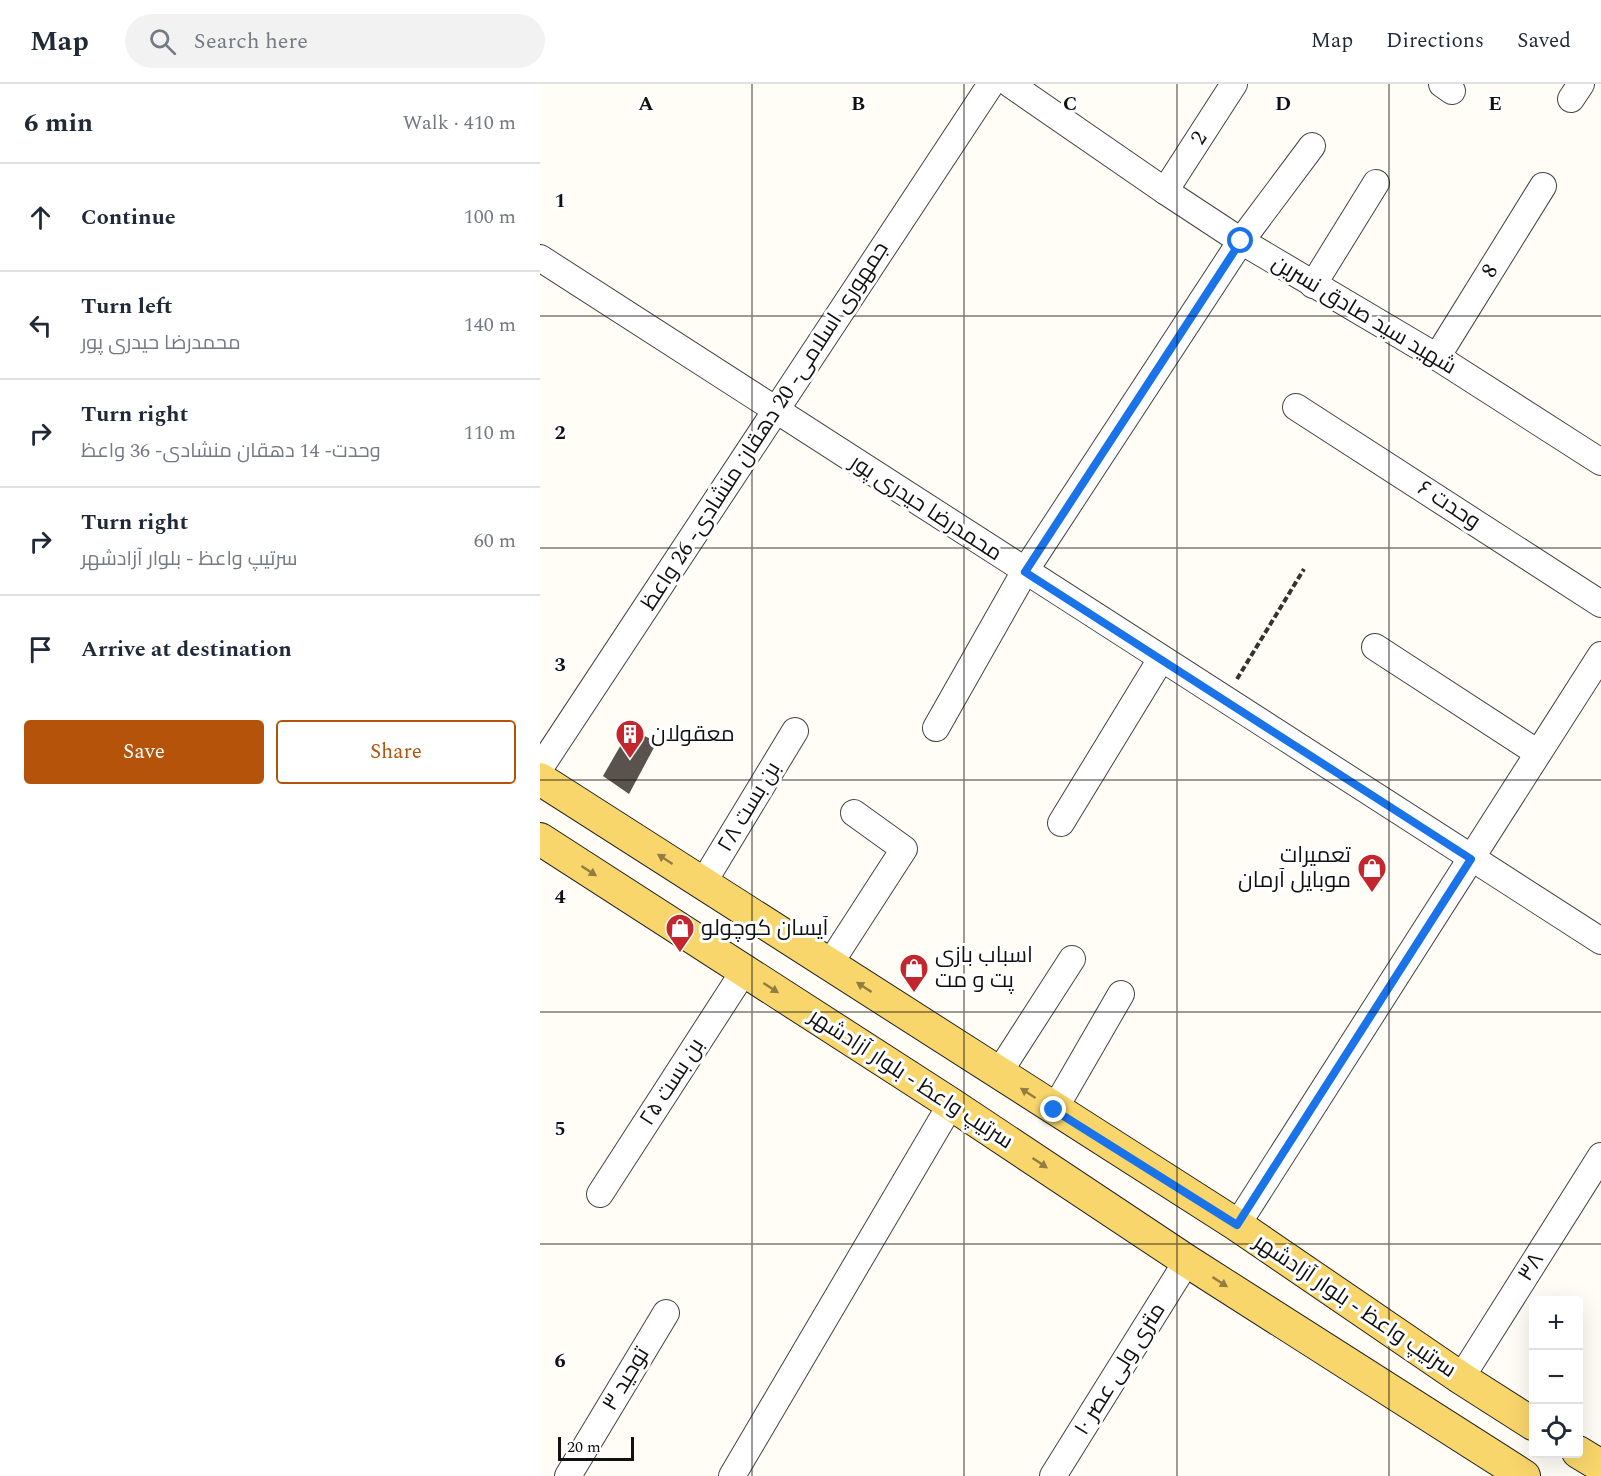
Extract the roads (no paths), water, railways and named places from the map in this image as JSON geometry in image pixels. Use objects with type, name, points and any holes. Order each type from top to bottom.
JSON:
[{"type":"main road","name":"سرتیپ واعظ - بلوار آزادشهر","points":[[540,778],[1054,1110],[1237,1225],[1461,1378],[1529,1421]]},
{"type":"main road","name":"سرتیپ واعظ - بلوار آزادشهر","points":[[540,839],[951,1104],[1490,1467],[1524,1476]]},
{"type":"main road","points":[[1583,1455],[1601,1466]]},
{"type":"street","name":"جمهوری اسلامی- 20 دهقان منشادی- 26 واعظ","points":[[540,768],[991,84]]},
{"type":"street","name":"شهید سید صادق نسرین","points":[[1010,84],[1241,241],[1437,357],[1601,462]]},
{"type":"street","name":"2","points":[[1165,191],[1234,84]]},
{"type":"street","points":[[936,728],[1025,572],[1241,241],[1312,146]]},
{"type":"street","points":[[1313,285],[1376,183]]},
{"type":"street","name":"8","points":[[1437,357],[1543,186]]},
{"type":"street","name":"محمدرضا حیدری پور","points":[[540,258],[1601,941]]},
{"type":"street","name":"وحدت ۶","points":[[1296,407],[1601,604]]},
{"type":"street","points":[[1375,647],[1538,753]]},
{"type":"street","points":[[1237,1225],[1601,655]]},
{"type":"street","points":[[1061,824],[1161,659]]},
{"type":"street","name":"بن بست ۲۸","points":[[703,883],[795,731]]},
{"type":"street","points":[[829,964],[904,849],[854,813]]},
{"type":"street","points":[[998,1074],[1072,959]]},
{"type":"street","name":"بن بست ۲۵","points":[[600,1194],[744,971]]},
{"type":"street","points":[[1054,1110],[1121,994]]},
{"type":"street","points":[[732,1476],[951,1104]]},
{"type":"street","name":"۳۸","points":[[1461,1378],[1601,1156]]},
{"type":"street","name":"۱۰ متری ولی عصر","points":[[1053,1476],[1187,1261]]},
{"type":"street","name":"توحید ۳","points":[[567,1476],[666,1313]]},
{"type":"place","name":"معقولان","points":[[630,760]]},
{"type":"place","name":"تعمیرات موبایل آرمان","points":[[1372,894]]},
{"type":"place","name":"آیسان کوچولو","points":[[680,954]]},
{"type":"place","name":"اسباب بازی پت و مت","points":[[914,994]]}]
